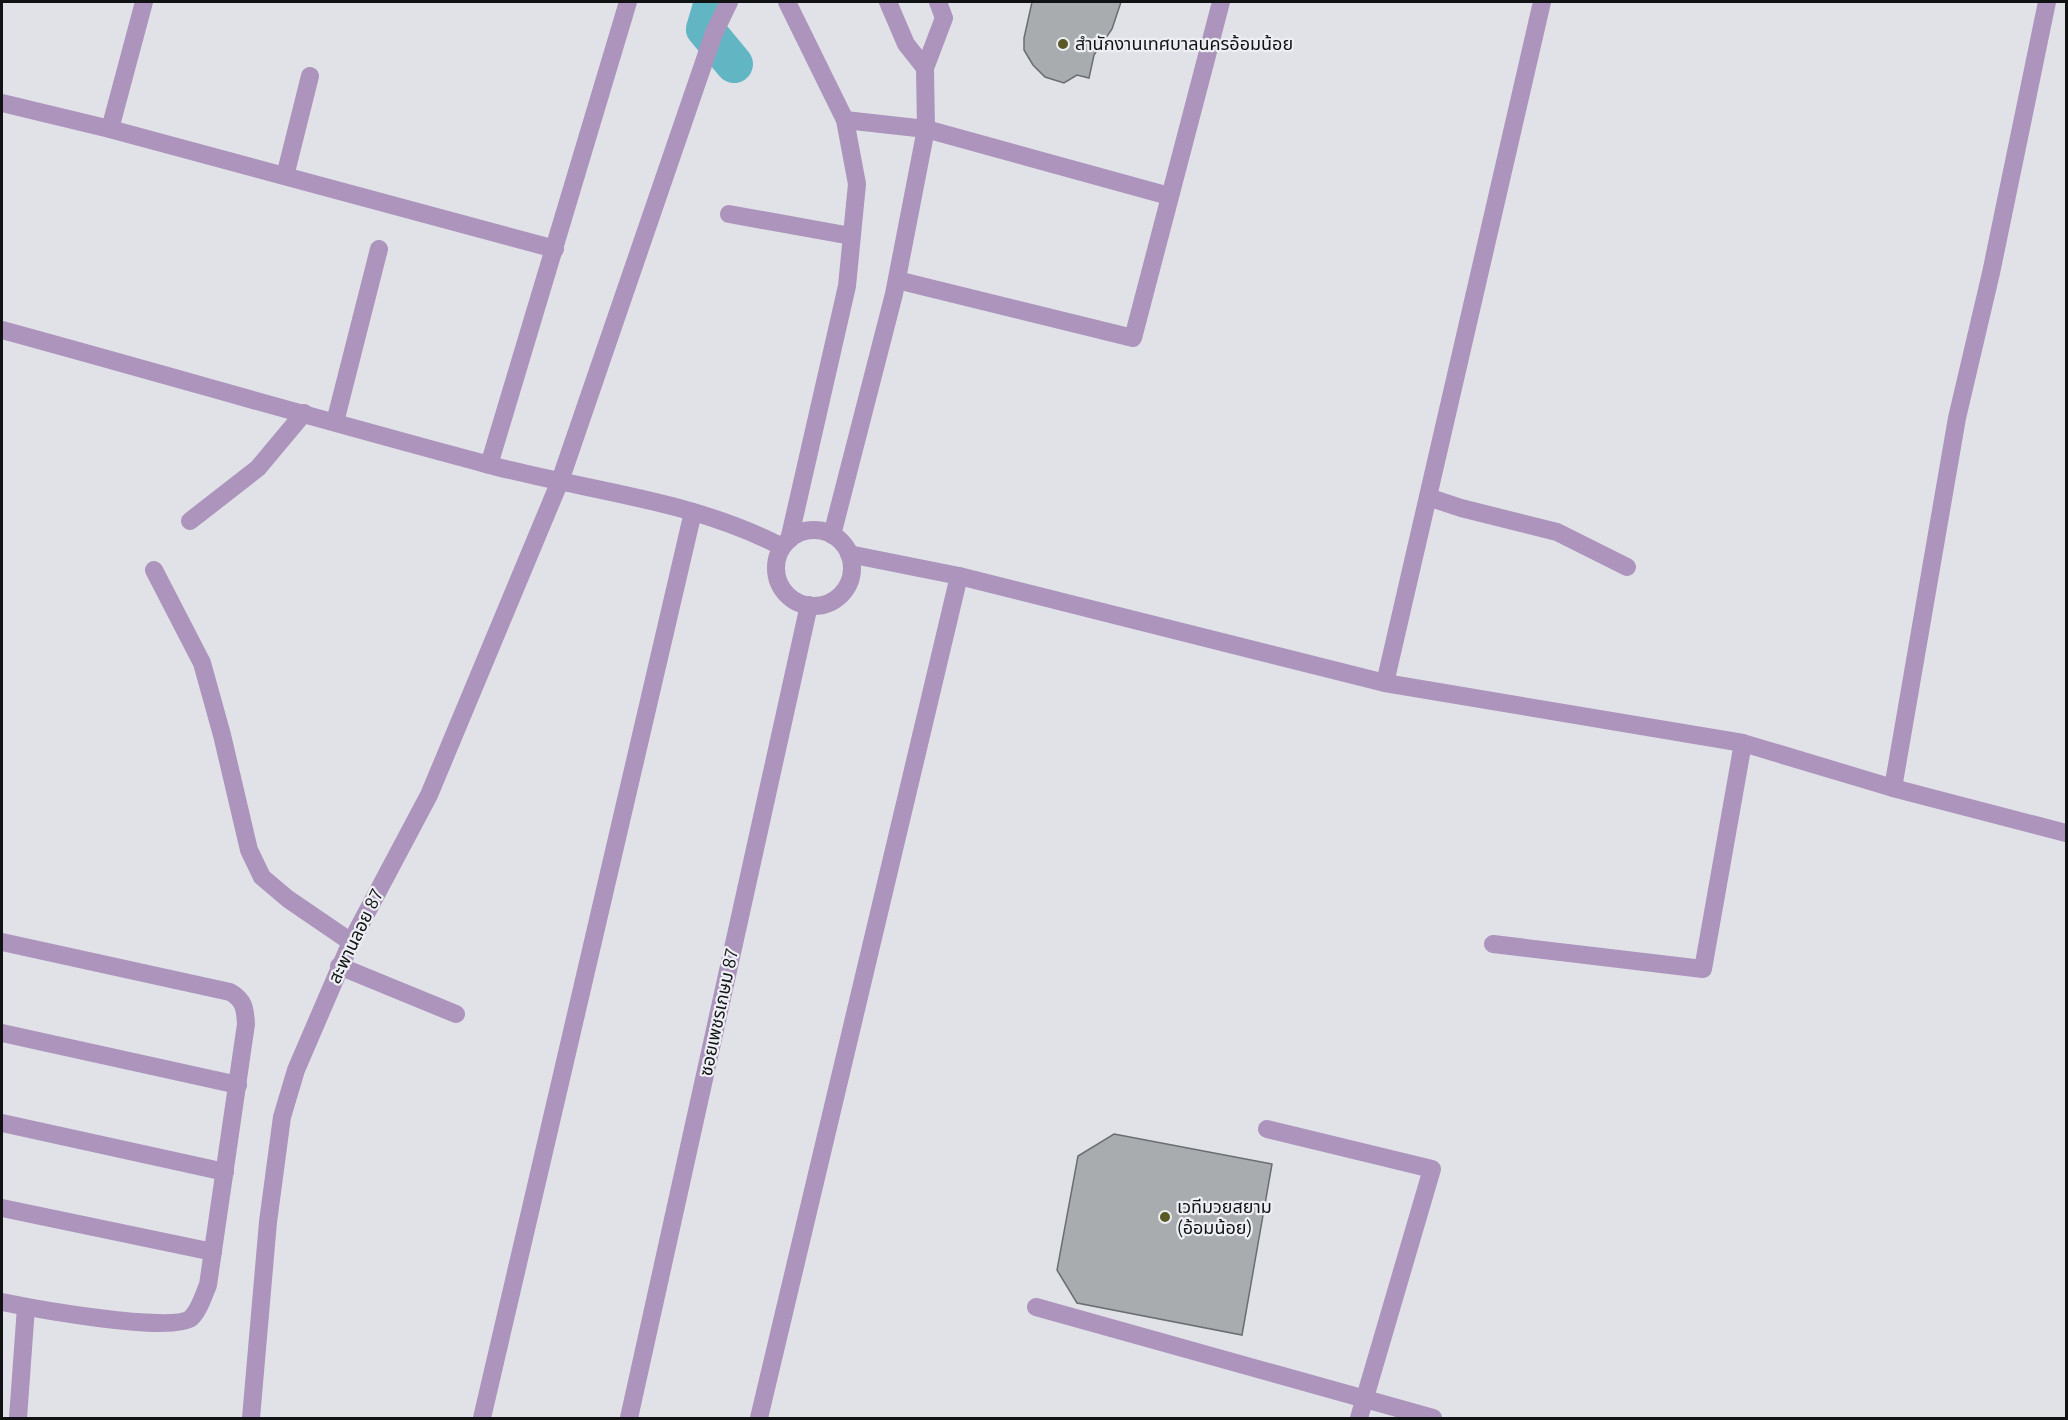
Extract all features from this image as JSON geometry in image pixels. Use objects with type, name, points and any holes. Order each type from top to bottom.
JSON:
[{"type":"street","points":[[110,129],[144,2]]},
{"type":"street","points":[[489,465],[627,2]]},
{"type":"street","name":"สะพานลอย 87","points":[[250,1419],[268,1222],[282,1117],[296,1070],[339,966],[429,795],[560,481],[714,33],[729,2]]},
{"type":"street","points":[[785,544],[802,532],[817,531],[832,535],[842,543],[849,554],[851,576],[840,596],[831,602],[809,605],[797,602],[780,584],[776,572],[785,544],[847,286],[856,184],[845,120],[787,2]]},
{"type":"street","points":[[888,2],[906,44],[925,68]]},
{"type":"street","points":[[832,535],[897,280],[926,129],[925,68],[944,18],[938,2]]},
{"type":"street","points":[[897,280],[1133,338],[1221,2]]},
{"type":"street","points":[[1385,683],[1542,2]]},
{"type":"street","points":[[1893,788],[1957,418],[1991,273],[2048,2]]},
{"type":"street","points":[[285,176],[310,76]]},
{"type":"street","points":[[2,104],[110,129],[555,249]]},
{"type":"street","points":[[845,120],[926,129],[1169,196]]},
{"type":"street","points":[[729,214],[851,236]]},
{"type":"street","points":[[335,422],[379,249]]},
{"type":"street","points":[[2,330],[489,465],[693,512],[785,544]]},
{"type":"street","points":[[190,521],[258,468],[304,413]]},
{"type":"street","points":[[1428,497],[1461,508],[1557,532],[1627,567]]},
{"type":"street","points":[[482,1419],[693,512]]},
{"type":"street","points":[[849,554],[959,576],[1385,683],[1743,743],[1893,788],[2067,832]]},
{"type":"street","points":[[154,570],[202,663],[222,735],[249,850],[262,876],[288,899],[351,942]]},
{"type":"street","points":[[759,1419],[959,576]]},
{"type":"street","name":"ซอยเพชรเกษม 87","points":[[629,1419],[809,605]]},
{"type":"street","points":[[1493,944],[1703,969],[1743,743]]},
{"type":"street","points":[[2,942],[230,992],[241,998],[245,1008],[246,1024],[208,1285],[191,1318],[177,1324],[142,1323],[2,1302]]},
{"type":"street","points":[[339,966],[456,1014]]},
{"type":"street","points":[[2,1033],[238,1085]]},
{"type":"street","points":[[2,1123],[225,1172]]},
{"type":"street","points":[[1267,1129],[1432,1169],[1359,1419]]},
{"type":"street","points":[[2,1208],[213,1252]]},
{"type":"street","points":[[18,1419],[26,1307]]},
{"type":"street","points":[[1036,1307],[1433,1419]]},
{"type":"building","name":"สำนักงานเทศบาลนครอ้อมน้อย","points":[[1032,2],[1121,2],[1112,29],[1094,55],[1089,78],[1077,75],[1064,83],[1045,77],[1033,65],[1024,50],[1024,38]]},
{"type":"building","name":"เวทีมวยสยาม (อ้อมน้อย)","points":[[1114,1134],[1272,1164],[1242,1335],[1077,1303],[1057,1270],[1078,1156]]},
{"type":"waterway","points":[[713,2],[705,29],[734,64]]},
{"type":"place","name":"สำนักงานเทศบาลนครอ้อมน้อย","points":[[1063,44]]},
{"type":"place","name":"เวทีมวยสยาม (อ้อมน้อย)","points":[[1165,1217]]}]
